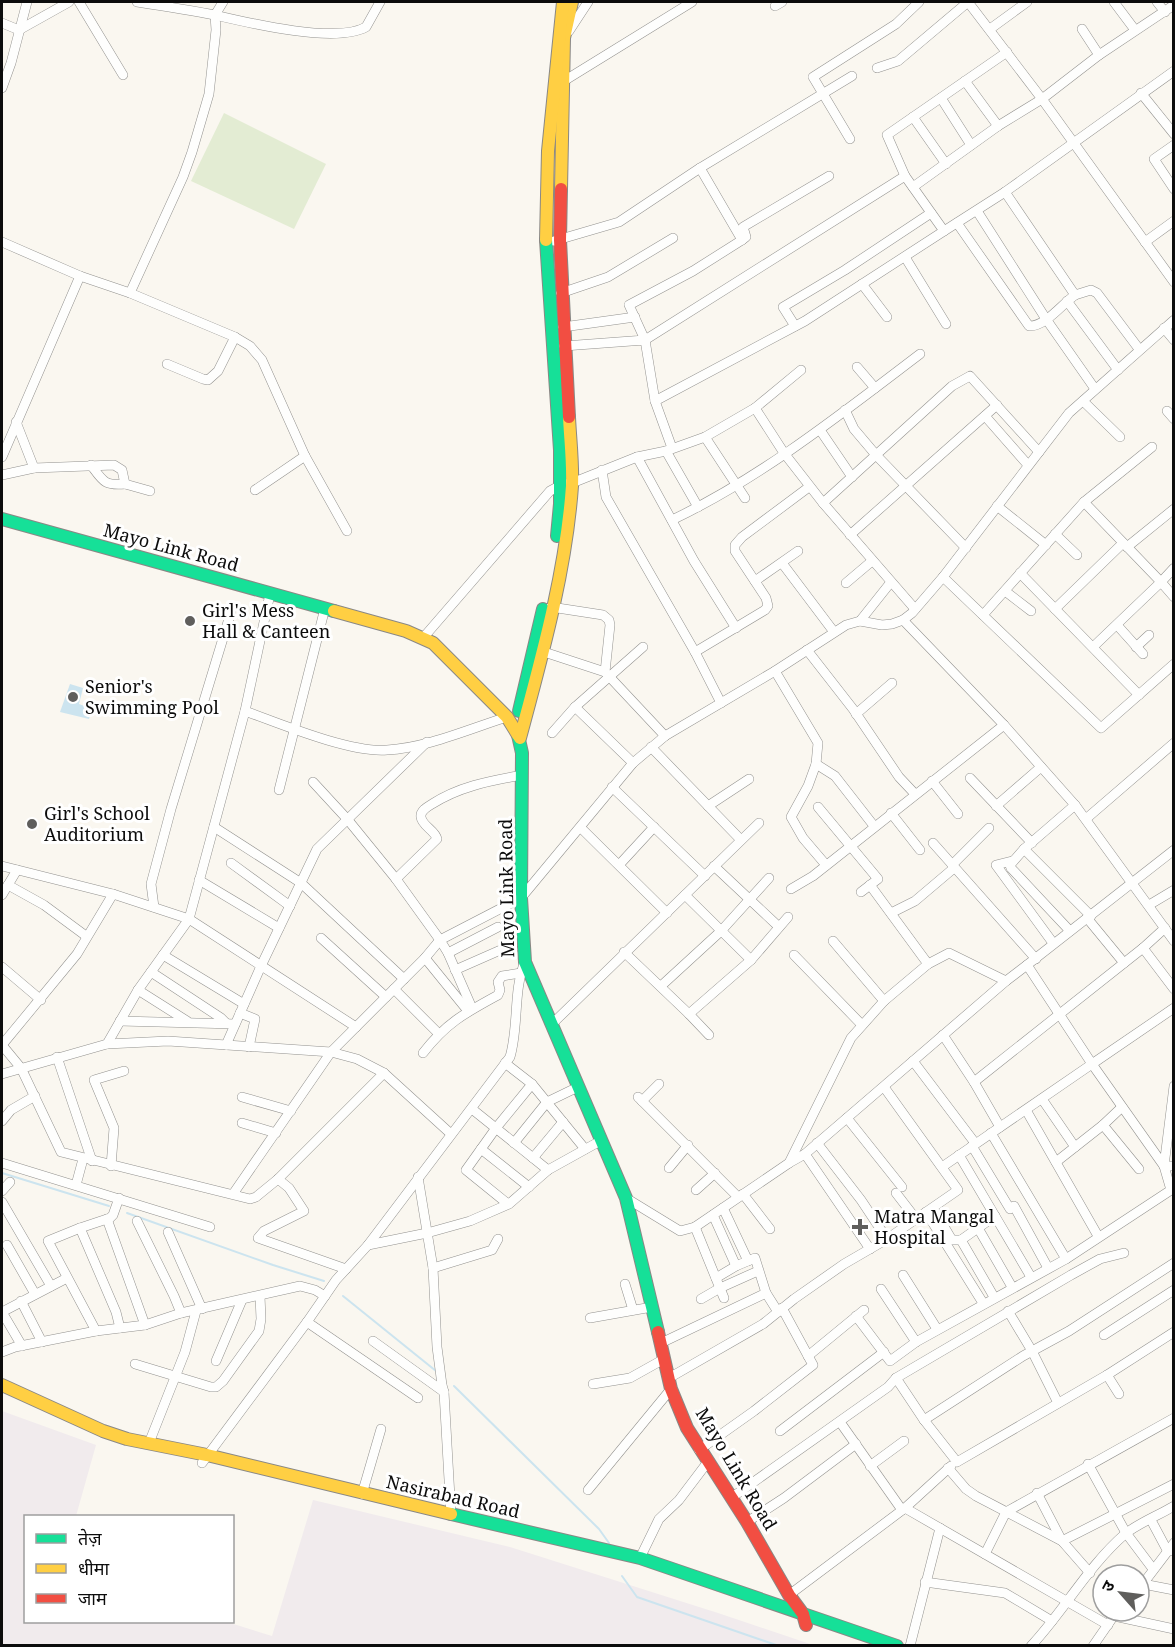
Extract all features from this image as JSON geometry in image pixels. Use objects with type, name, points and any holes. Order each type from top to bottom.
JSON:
[{"type":"main road","points":[[517,734],[541,651],[569,514],[559,412],[545,208],[558,85],[562,2]]},
{"type":"main road","points":[[561,38],[571,13],[572,2]]},
{"type":"main road","points":[[517,734],[552,567],[566,484],[558,85]]},
{"type":"main road","name":"Mayo Link Road","points":[[2,519],[325,608],[423,638],[433,643],[507,717],[517,734],[522,775],[523,968],[552,1024],[626,1198],[670,1384],[687,1428],[707,1463],[747,1522],[805,1620]]},
{"type":"main road","name":"Nasirabad Road","points":[[2,1385],[102,1434],[149,1443],[471,1529],[642,1566],[805,1620],[897,1646]]},
{"type":"main road","name":"Nasirabad Road","points":[[2,1392],[102,1434],[640,1558],[764,1599],[862,1646]]},
{"type":"street","points":[[2,88],[27,2]]},
{"type":"street","points":[[19,30],[69,2]]},
{"type":"street","points":[[79,2],[123,75]]},
{"type":"street","points":[[137,2],[214,15],[235,21],[317,33],[344,33],[366,27],[380,2]]},
{"type":"street","points":[[130,293],[183,177],[203,118],[216,30],[214,15],[223,2]]},
{"type":"street","points":[[561,38],[588,2]]},
{"type":"street","points":[[558,85],[692,2]]},
{"type":"street","points":[[850,139],[813,77],[896,24],[919,2]]},
{"type":"street","points":[[877,68],[898,61],[968,2],[1042,99],[1173,282]]},
{"type":"street","points":[[990,29],[1027,2]]},
{"type":"street","points":[[1114,2],[1135,30]]},
{"type":"street","points":[[1157,2],[1165,12]]},
{"type":"street","points":[[913,187],[998,126],[1042,99],[1099,55],[1173,5]]},
{"type":"street","points":[[2,23],[19,30]]},
{"type":"street","points":[[1082,29],[1099,55]]},
{"type":"street","points":[[944,231],[905,176],[887,135],[1007,52]]},
{"type":"street","points":[[655,401],[795,326],[977,211],[1173,71]]},
{"type":"street","points":[[546,242],[619,222],[700,168],[852,76]]},
{"type":"street","points":[[965,81],[998,126]]},
{"type":"street","points":[[1141,93],[1173,134]]},
{"type":"street","points":[[941,98],[971,145]]},
{"type":"street","points":[[914,117],[946,164]]},
{"type":"street","points":[[1173,145],[1154,159],[1173,189]]},
{"type":"street","points":[[700,168],[742,240]]},
{"type":"street","points":[[698,507],[669,450],[655,401],[645,340],[629,305],[693,271],[742,240],[746,237],[743,227],[829,176]]},
{"type":"street","points":[[564,346],[645,340],[905,176]]},
{"type":"street","points":[[1005,192],[1118,370]]},
{"type":"street","points":[[977,211],[1046,319],[1095,389]]},
{"type":"street","points":[[795,326],[783,307],[845,270],[931,213]]},
{"type":"street","points":[[1145,242],[1173,221]]},
{"type":"street","points":[[957,223],[1029,326],[1033,327],[1046,319],[1071,298],[1091,290],[1097,293],[1139,349]]},
{"type":"street","points":[[561,294],[608,277],[673,238]]},
{"type":"street","points":[[2,242],[80,276],[130,293],[235,337],[250,346],[262,360],[305,456],[347,531]]},
{"type":"street","points":[[904,257],[946,324]]},
{"type":"street","points":[[2,456],[80,276]]},
{"type":"street","points":[[862,284],[887,316]]},
{"type":"street","points":[[563,327],[635,317]]},
{"type":"street","points":[[233,1194],[332,1052],[405,979],[440,940],[521,898],[633,763],[665,736],[775,671],[846,625],[860,621],[882,625],[903,620],[943,577],[1069,413],[1173,320]]},
{"type":"street","points":[[1164,328],[1173,340]]},
{"type":"street","points":[[167,364],[208,380],[218,371],[235,337]]},
{"type":"street","points":[[672,520],[736,484],[820,430],[920,354]]},
{"type":"street","points":[[857,368],[875,388]]},
{"type":"street","points":[[423,638],[550,491],[637,457],[669,450],[705,437],[755,408],[801,370]]},
{"type":"street","points":[[823,504],[952,386],[970,376],[1039,452]]},
{"type":"street","points":[[1083,401],[1120,437]]},
{"type":"street","points":[[850,535],[997,405]]},
{"type":"street","points":[[755,408],[809,487],[915,609]]},
{"type":"street","points":[[845,410],[854,429],[876,455],[966,548]]},
{"type":"street","points":[[1167,411],[1173,419]]},
{"type":"street","points":[[985,416],[1028,465]]},
{"type":"street","points":[[16,422],[34,468]]},
{"type":"street","points":[[820,430],[852,477]]},
{"type":"street","points":[[705,437],[745,498]]},
{"type":"street","points":[[983,615],[1084,502],[1152,447]]},
{"type":"street","points":[[255,490],[305,456]]},
{"type":"street","points":[[637,457],[694,561],[736,627]]},
{"type":"street","points":[[91,465],[106,483],[125,484],[150,491]]},
{"type":"street","points":[[2,475],[34,468],[117,466],[122,470],[125,484]]},
{"type":"street","points":[[602,471],[606,497],[695,652],[721,703]]},
{"type":"street","points":[[695,652],[768,606],[766,598],[735,550],[738,540],[809,487]]},
{"type":"street","points":[[1084,502],[1173,597]]},
{"type":"street","points":[[997,506],[1046,544]]},
{"type":"street","points":[[1055,609],[1125,545],[1173,509]]},
{"type":"street","points":[[1055,534],[1077,555]]},
{"type":"street","points":[[755,581],[798,551]]},
{"type":"street","points":[[846,583],[872,561]]},
{"type":"street","points":[[782,563],[834,632]]},
{"type":"street","points":[[1093,647],[1173,568]]},
{"type":"street","points":[[1020,573],[1139,695]]},
{"type":"street","points":[[943,577],[1101,728],[1173,664]]},
{"type":"street","points":[[860,621],[891,582]]},
{"type":"street","points":[[1005,591],[1031,611]]},
{"type":"street","points":[[106,1044],[138,990],[189,919],[245,711],[270,594]]},
{"type":"street","points":[[551,607],[603,615],[609,620],[608,674]]},
{"type":"street","points":[[279,790],[325,608]]},
{"type":"street","points":[[154,907],[152,884],[168,820],[231,612]]},
{"type":"street","points":[[903,620],[1004,725],[1087,818],[1170,934],[1143,948],[974,1082]]},
{"type":"street","points":[[1117,624],[1139,650],[1149,635]]},
{"type":"street","points":[[552,733],[608,674],[643,647]]},
{"type":"street","points":[[807,650],[856,714],[899,777],[915,794]]},
{"type":"street","points":[[541,651],[608,674],[665,736]]},
{"type":"street","points":[[775,671],[818,743],[816,764],[808,786],[791,817],[803,838],[826,865]]},
{"type":"street","points":[[856,714],[892,683]]},
{"type":"street","points":[[575,707],[633,763]]},
{"type":"street","points":[[245,711],[294,729],[355,746],[385,750],[427,742],[507,717]]},
{"type":"street","points":[[791,889],[826,865],[1004,725]]},
{"type":"street","points":[[226,1045],[231,1024],[242,1009],[317,849],[427,742]]},
{"type":"street","points":[[1087,818],[1173,743]]},
{"type":"street","points":[[651,747],[741,840]]},
{"type":"street","points":[[816,764],[835,776],[846,787],[874,826]]},
{"type":"street","points":[[996,806],[1041,767]]},
{"type":"street","points":[[396,879],[437,839],[436,835],[421,820],[420,815],[424,809],[446,794],[469,786],[522,775]]},
{"type":"street","points":[[970,778],[1089,917],[1124,963]]},
{"type":"street","points":[[708,806],[749,779]]},
{"type":"street","points":[[932,781],[957,814]]},
{"type":"street","points":[[313,782],[348,820],[396,879],[440,940],[448,953],[470,1010]]},
{"type":"street","points":[[612,787],[705,876]]},
{"type":"street","points":[[1053,943],[996,865],[1012,861],[1075,805]]},
{"type":"street","points":[[818,807],[878,879],[861,892]]},
{"type":"street","points":[[891,813],[920,850]]},
{"type":"street","points":[[552,1024],[759,823]]},
{"type":"street","points":[[214,827],[301,883],[405,979]]},
{"type":"street","points":[[619,865],[654,827]]},
{"type":"street","points":[[581,828],[667,913]]},
{"type":"street","points":[[891,914],[915,901],[989,828]]},
{"type":"street","points":[[933,843],[1036,958]]},
{"type":"street","points":[[626,1198],[680,1231],[695,1227],[805,1154],[1006,981],[1173,850]]},
{"type":"street","points":[[1012,861],[1011,868],[1070,931]]},
{"type":"street","points":[[231,863],[290,906]]},
{"type":"street","points":[[2,866],[113,894],[189,919],[356,1027]]},
{"type":"street","points":[[714,866],[778,926]]},
{"type":"street","points":[[2,895],[17,870]]},
{"type":"street","points":[[661,986],[721,931],[769,879]]},
{"type":"street","points":[[199,880],[279,928]]},
{"type":"street","points":[[8,885],[44,905],[86,936]]},
{"type":"street","points":[[870,885],[928,964]]},
{"type":"street","points":[[1149,905],[1173,890]]},
{"type":"street","points":[[113,894],[77,954],[2,1045],[21,1068],[61,1152],[250,1199],[256,1197],[278,1179],[384,1073]]},
{"type":"street","points":[[686,896],[751,960]]},
{"type":"street","points":[[689,1014],[751,960],[788,917]]},
{"type":"street","points":[[448,953],[498,927]]},
{"type":"street","points":[[321,938],[386,997]]},
{"type":"street","points":[[833,941],[884,1001]]},
{"type":"street","points":[[455,970],[505,948]]},
{"type":"street","points":[[1143,948],[1173,988]]},
{"type":"street","points":[[624,952],[709,1035]]},
{"type":"street","points":[[789,1164],[851,1038],[884,1001],[928,964],[949,953],[1006,981]]},
{"type":"street","points":[[163,955],[255,1019],[249,1047]]},
{"type":"street","points":[[794,955],[862,1025]]},
{"type":"street","points":[[425,958],[470,1010]]},
{"type":"street","points":[[1027,965],[1122,1107],[1168,1166]]},
{"type":"street","points":[[205,1459],[336,1280],[368,1245],[505,1063],[514,1045],[523,968],[498,980],[498,995],[470,1010],[438,1033],[423,1053]]},
{"type":"street","points":[[3,972],[41,1000]]},
{"type":"street","points":[[151,972],[231,1024]]},
{"type":"street","points":[[394,989],[438,1033]]},
{"type":"street","points":[[138,990],[188,1022]]},
{"type":"street","points":[[942,1167],[1173,1009]]},
{"type":"street","points":[[120,1021],[231,1024]]},
{"type":"street","points":[[943,1035],[1000,1127]]},
{"type":"street","points":[[2,1074],[106,1044],[168,1041],[332,1052],[357,1059],[384,1073],[451,1134]]},
{"type":"street","points":[[57,1057],[88,1160],[75,1185]]},
{"type":"street","points":[[913,1061],[973,1145],[1048,1268]]},
{"type":"street","points":[[505,1063],[532,1084],[585,1149]]},
{"type":"street","points":[[111,1166],[114,1128],[94,1080],[124,1071]]},
{"type":"street","points":[[508,1204],[466,1170],[532,1084]]},
{"type":"street","points":[[659,1084],[640,1099],[715,1173],[741,1195],[770,1229]]},
{"type":"street","points":[[890,1361],[937,1329],[1066,1258],[1172,1191],[1168,1166],[1173,1086]]},
{"type":"street","points":[[514,1143],[547,1102],[578,1087]]},
{"type":"street","points":[[588,1490],[670,1384],[763,1324],[844,1264],[887,1239],[958,1190],[884,1087]]},
{"type":"street","points":[[2,1121],[11,1110],[34,1096]]},
{"type":"street","points":[[243,1097],[291,1111]]},
{"type":"street","points":[[1042,1099],[1075,1147]]},
{"type":"street","points":[[1056,1162],[1122,1107]]},
{"type":"street","points":[[472,1109],[548,1170]]},
{"type":"street","points":[[1026,1110],[1098,1236]]},
{"type":"street","points":[[847,1118],[899,1190],[916,1219]]},
{"type":"street","points":[[533,1158],[563,1122]]},
{"type":"street","points":[[242,1123],[276,1133]]},
{"type":"street","points":[[808,1125],[821,1140],[887,1239]]},
{"type":"street","points":[[1103,1125],[1139,1169]]},
{"type":"street","points":[[991,1133],[1066,1258]]},
{"type":"street","points":[[368,1245],[427,1233],[470,1221],[508,1204],[548,1170],[602,1140]]},
{"type":"street","points":[[669,1168],[688,1145]]},
{"type":"street","points":[[481,1149],[529,1187]]},
{"type":"street","points":[[805,1154],[870,1249]]},
{"type":"street","points":[[959,1155],[1031,1276]]},
{"type":"street","points":[[2,1163],[210,1227]]},
{"type":"street","points":[[696,1190],[715,1173]]},
{"type":"street","points":[[418,1178],[433,1268],[451,1515]]},
{"type":"street","points":[[278,1179],[289,1188],[304,1211],[264,1231],[258,1238],[346,1269]]},
{"type":"street","points":[[2,1191],[10,1182]]},
{"type":"street","points":[[930,1210],[952,1240],[961,1240],[1029,1197]]},
{"type":"street","points":[[118,1200],[110,1217],[145,1325]]},
{"type":"street","points":[[2,1202],[51,1286]]},
{"type":"street","points":[[723,1208],[748,1261]]},
{"type":"street","points":[[930,1210],[983,1303]]},
{"type":"street","points":[[713,1215],[736,1266]]},
{"type":"street","points":[[96,1331],[48,1241],[110,1217]]},
{"type":"street","points":[[137,1221],[181,1313]]},
{"type":"street","points":[[695,1227],[723,1298]]},
{"type":"street","points":[[80,1228],[116,1312],[120,1328]]},
{"type":"street","points":[[978,1228],[1012,1287]]},
{"type":"street","points":[[149,1443],[199,1310],[168,1232]]},
{"type":"street","points":[[433,1268],[492,1250],[498,1239]]},
{"type":"street","points":[[961,1240],[1032,1351],[1058,1403]]},
{"type":"street","points":[[7,1245],[35,1294]]},
{"type":"street","points":[[994,1256],[1013,1246]]},
{"type":"street","points":[[731,1498],[840,1422],[901,1376],[1100,1259],[1124,1253]]},
{"type":"street","points":[[699,1450],[813,1365],[780,1310],[766,1293],[755,1258],[736,1266],[701,1299]]},
{"type":"street","points":[[924,1420],[1032,1351],[1069,1331],[1173,1263]]},
{"type":"street","points":[[718,1283],[758,1271]]},
{"type":"street","points":[[903,1275],[937,1329]]},
{"type":"street","points":[[22,1346],[2,1312],[67,1278]]},
{"type":"street","points":[[625,1284],[633,1310]]},
{"type":"street","points":[[2,1352],[96,1331],[145,1325],[181,1313],[300,1286],[326,1295]]},
{"type":"street","points":[[881,1289],[916,1342]]},
{"type":"street","points":[[1104,1335],[1173,1290]]},
{"type":"street","points":[[661,1343],[766,1293]]},
{"type":"street","points":[[135,1364],[216,1387],[223,1381],[259,1331],[260,1296]]},
{"type":"street","points":[[216,1361],[242,1300]]},
{"type":"street","points":[[21,1301],[42,1342]]},
{"type":"street","points":[[590,1318],[652,1307]]},
{"type":"street","points":[[808,1356],[864,1310]]},
{"type":"street","points":[[856,1316],[901,1376],[924,1420],[957,1462]]},
{"type":"street","points":[[307,1322],[418,1398]]},
{"type":"street","points":[[789,1595],[904,1509],[948,1468],[1107,1375],[1173,1332]]},
{"type":"street","points":[[373,1341],[443,1389]]},
{"type":"street","points":[[780,1431],[884,1352]]},
{"type":"street","points":[[593,1384],[630,1378],[664,1359]]},
{"type":"street","points":[[1107,1375],[1119,1394]]},
{"type":"street","points":[[985,1554],[1005,1512],[1173,1418]]},
{"type":"street","points":[[840,1422],[870,1466],[904,1509],[1108,1625],[1093,1646]]},
{"type":"street","points":[[362,1494],[381,1430]]},
{"type":"street","points":[[870,1466],[904,1441]]},
{"type":"street","points":[[747,1522],[784,1498],[856,1444]]},
{"type":"street","points":[[640,1558],[659,1519],[679,1500],[707,1463]]},
{"type":"street","points":[[1088,1464],[1126,1533],[1153,1569]]},
{"type":"street","points":[[948,1468],[966,1489],[1062,1541]]},
{"type":"street","points":[[1062,1541],[1173,1484]]},
{"type":"street","points":[[1037,1493],[1062,1541],[1090,1573]]},
{"type":"street","points":[[1031,1646],[1090,1573],[1126,1533],[1173,1506]]},
{"type":"street","points":[[1151,1520],[1171,1548],[1151,1572]]},
{"type":"street","points":[[910,1646],[940,1528]]},
{"type":"street","points":[[925,1582],[1005,1593],[1052,1621]]},
{"type":"street","points":[[1151,1587],[1173,1590]]},
{"type":"street","points":[[1150,1623],[1173,1629]]},
{"type":"shaded area","points":[[2,1411],[96,1445],[76,1515],[24,1515],[24,1623],[230,1623],[272,1636],[313,1500],[510,1547],[813,1645],[2,1645]]},
{"type":"green space","points":[[224,113],[326,164],[294,229],[191,181]]},
{"type":"water","name":"Senior's Swimming Pool","points":[[70,684],[83,688],[79,704],[92,709],[89,719],[60,712]]},
{"type":"waterway","points":[[2,1173],[109,1206]]},
{"type":"waterway","points":[[127,1213],[324,1281]]},
{"type":"waterway","points":[[343,1296],[436,1371]]},
{"type":"waterway","points":[[454,1386],[599,1529],[609,1543]]},
{"type":"waterway","points":[[622,1576],[637,1597],[779,1646]]},
{"type":"traffic: fast","points":[[546,240],[560,450],[560,504],[557,536]]},
{"type":"traffic: fast","points":[[2,519],[334,611]]},
{"type":"traffic: fast","points":[[519,711],[543,609]]},
{"type":"traffic: fast","points":[[518,735],[522,753],[521,898],[525,962],[626,1198],[658,1332]]},
{"type":"traffic: fast","points":[[451,1514],[640,1558],[897,1646]]},
{"type":"traffic: slow","points":[[546,240],[548,151],[563,2]]},
{"type":"traffic: slow","points":[[561,189],[564,38],[572,2]]},
{"type":"traffic: slow","points":[[520,738],[552,613],[569,518],[572,486],[569,417]]},
{"type":"traffic: slow","points":[[334,611],[406,631],[433,643],[507,717],[518,735]]},
{"type":"traffic: slow","points":[[2,1385],[103,1431],[127,1439],[207,1455],[451,1514]]},
{"type":"traffic: jam","points":[[561,189],[560,240],[569,417]]},
{"type":"traffic: jam","points":[[658,1332],[671,1389],[687,1428],[747,1522],[789,1595],[803,1614],[806,1625]]},
{"type":"place","name":"Girl's Mess Hall & Canteen","points":[[190,621]]},
{"type":"place","name":"Senior's Swimming Pool","points":[[73,697]]},
{"type":"place","name":"Girl's School Auditorium","points":[[32,824]]},
{"type":"place","name":"Matra Mangal Hospital","points":[[860,1227]]}]
